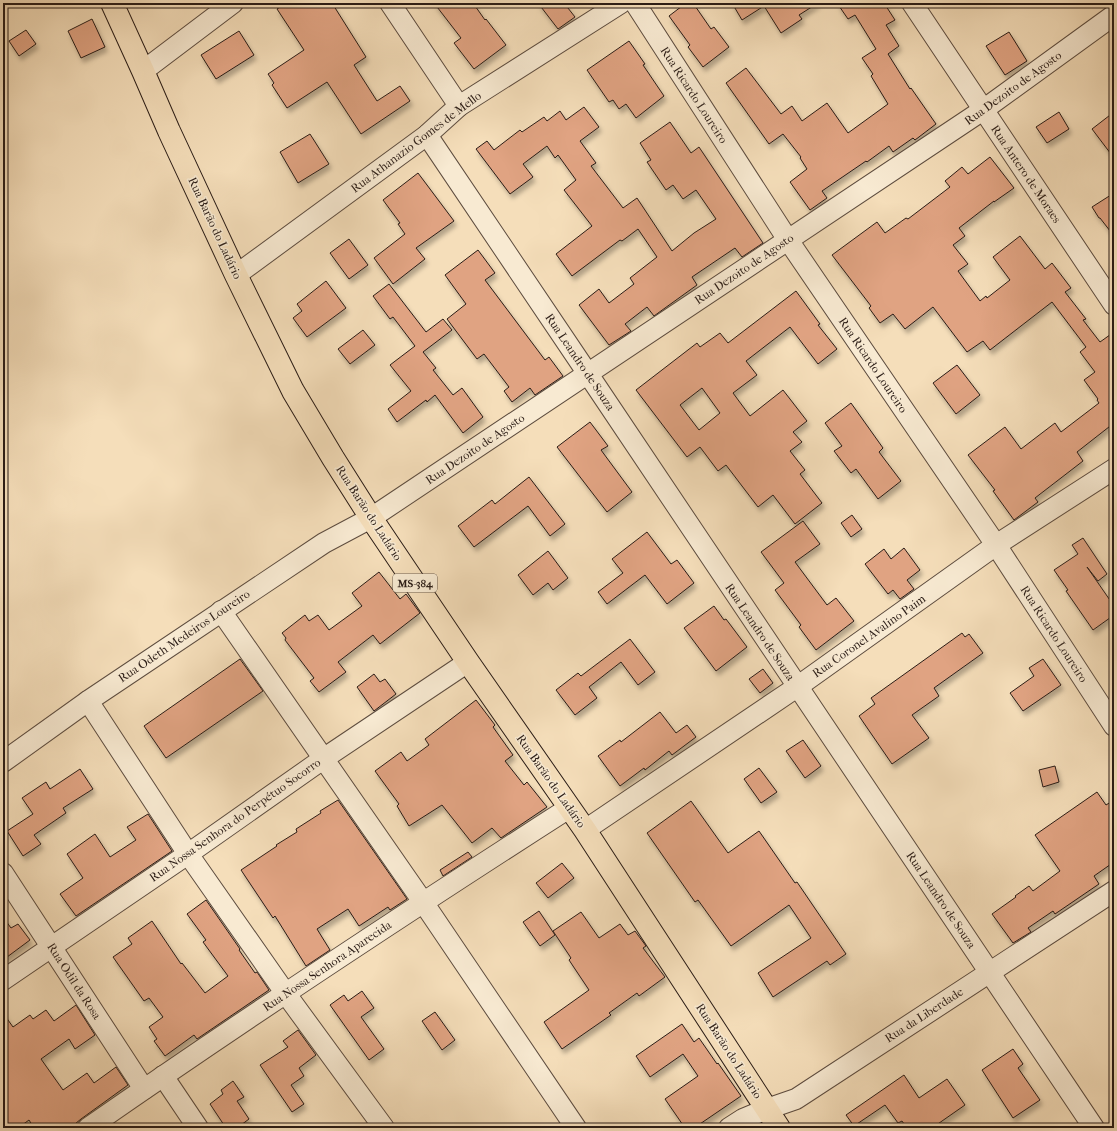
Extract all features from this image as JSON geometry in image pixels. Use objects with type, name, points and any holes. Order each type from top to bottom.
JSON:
[{"type":"main road","name":"Rua Barão do Ladário","points":[[112,3],[169,131],[236,275],[293,391],[371,518],[468,662],[585,830],[779,1128]]},
{"type":"street","points":[[143,71],[233,3]]},
{"type":"street","points":[[390,3],[459,106]]},
{"type":"street","name":"Rua Athanazio Gomes de Mello","points":[[236,275],[427,135],[459,106],[621,3]]},
{"type":"street","name":"Rua Ricardo Loureiro","points":[[635,3],[788,240],[996,545],[1114,726]]},
{"type":"street","name":"Rua Antero de Moraes","points":[[912,3],[1114,305]]},
{"type":"street","name":"Rua Dezoito de Agosto","points":[[371,518],[984,110],[1114,15]]},
{"type":"street","name":"Rua Leandro de Souza","points":[[427,135],[990,972],[1085,1125]]},
{"type":"street","name":"Rua Coronel Avalino Paim","points":[[585,830],[797,687],[996,545],[1114,469]]},
{"type":"street","name":"Rua Odeth Medeiros Loureiro","points":[[3,762],[88,701],[221,611],[324,543],[371,518]]},
{"type":"street","points":[[221,611],[423,902],[576,1128]]},
{"type":"street","name":"Rua Nossa Senhora do Perpétuo Socorro","points":[[3,980],[188,854],[323,759],[468,662]]},
{"type":"street","points":[[88,701],[188,854],[286,994],[384,1128]]},
{"type":"street","name":"Rua Nossa Senhora Aparecida","points":[[88,1128],[423,902],[569,808]]},
{"type":"street","name":"Rua Odil da Rosa","points":[[3,873],[144,1089]]},
{"type":"street","name":"Rua da Liberdade","points":[[729,1128],[743,1118],[796,1099],[1114,891]]},
{"type":"street","points":[[163,1076],[198,1128]]},
{"type":"building","points":[[286,3],[332,3],[366,57],[354,65],[377,101],[400,86],[410,101],[361,134],[327,82],[287,108],[272,85],[274,83],[268,74],[304,50],[277,9]]},
{"type":"building","points":[[434,3],[473,3],[506,45],[474,69],[454,43],[461,38]]},
{"type":"building","points":[[538,3],[564,3],[575,17],[558,29]]},
{"type":"building","points":[[686,3],[693,3],[711,29],[714,27],[729,47],[703,67],[688,47],[690,45],[669,16]]},
{"type":"building","points":[[732,3],[818,3],[799,15],[802,19],[781,33],[764,6],[742,20]]},
{"type":"building","points":[[837,3],[884,3],[895,20],[886,25],[899,46],[888,54],[910,89],[911,88],[936,124],[915,140],[913,138],[893,152],[889,146],[822,191],[827,198],[810,210],[790,182],[807,169],[800,158],[801,157],[783,134],[769,144],[726,83],[746,68],[781,114],[792,106],[802,121],[827,103],[848,133],[888,104],[871,76],[873,74],[862,58],[876,49],[855,15],[848,19]]},
{"type":"building","points":[[92,19],[105,47],[81,58],[68,31]]},
{"type":"building","points":[[26,30],[36,44],[19,56],[9,41]]},
{"type":"building","points":[[239,31],[254,55],[216,79],[201,55]]},
{"type":"building","points":[[1009,32],[1027,61],[1005,75],[986,46]]},
{"type":"building","points":[[629,41],[664,96],[636,118],[626,104],[619,109],[613,100],[609,102],[587,70]]},
{"type":"building","points":[[584,107],[599,127],[580,141],[596,163],[591,166],[623,208],[637,198],[672,251],[694,233],[716,219],[696,190],[683,199],[673,185],[666,190],[647,162],[651,160],[640,143],[670,122],[691,153],[699,147],[763,243],[742,257],[735,248],[692,277],[697,285],[654,316],[647,307],[625,324],[631,331],[609,345],[579,305],[599,289],[609,303],[634,284],[630,278],[657,257],[638,229],[622,241],[620,240],[572,276],[556,254],[592,226],[564,190],[576,180],[558,155],[555,158],[547,146],[523,164],[533,177],[510,194],[476,149],[487,141],[494,150],[520,130],[522,132],[544,117],[547,121],[560,111],[566,120]]},
{"type":"building","points":[[1059,112],[1069,129],[1047,143],[1036,127]]},
{"type":"building","points":[[1114,112],[1114,158],[1092,129]]},
{"type":"building","points":[[310,134],[329,164],[298,183],[280,152]]},
{"type":"building","points":[[990,157],[1014,188],[994,201],[959,228],[965,236],[953,245],[968,264],[958,271],[980,301],[986,296],[987,298],[1010,280],[993,257],[1020,236],[1045,269],[1052,263],[1071,288],[1065,292],[1086,319],[1083,320],[1100,342],[1114,332],[1114,423],[1077,452],[1083,461],[1035,498],[1038,502],[1014,520],[993,491],[995,490],[968,455],[1005,427],[1021,449],[1055,423],[1061,432],[1099,403],[1097,400],[1098,399],[1084,380],[1095,372],[1080,352],[1086,347],[1052,302],[990,350],[983,341],[967,352],[933,307],[905,329],[893,314],[880,323],[869,308],[871,306],[832,255],[877,222],[885,233],[906,218],[908,219],[950,187],[945,181],[962,167],[968,174]]},
{"type":"building","points":[[418,173],[454,221],[416,248],[425,259],[393,284],[374,258],[405,234],[398,224],[400,223],[383,200]]},
{"type":"building","points":[[1114,193],[1114,236],[1092,207]]},
{"type":"building","points":[[349,239],[368,265],[349,279],[330,253]]},
{"type":"building","points":[[478,250],[495,273],[485,280],[545,360],[549,357],[563,376],[535,395],[530,388],[512,402],[504,391],[509,387],[484,354],[477,359],[447,319],[466,304],[445,275]]},
{"type":"building","points":[[326,281],[346,308],[307,337],[293,318],[302,311],[297,304]]},
{"type":"building","points":[[389,284],[426,332],[443,319],[452,330],[423,352],[436,368],[433,370],[453,395],[462,388],[483,417],[463,433],[435,395],[397,422],[388,409],[411,391],[390,365],[415,346],[393,317],[390,319],[373,296]]},
{"type":"building","points":[[796,291],[820,324],[818,325],[837,349],[818,364],[790,327],[746,361],[757,375],[733,393],[750,416],[783,390],[807,421],[793,432],[802,442],[790,451],[805,470],[800,474],[822,503],[795,524],[773,495],[758,507],[726,465],[718,471],[700,447],[687,457],[636,390],[697,343],[700,347],[720,333],[728,343]],"holes":[[[702,388],[720,413],[699,430],[680,405]]]},
{"type":"building","points":[[363,330],[375,345],[350,364],[338,349]]},
{"type":"building","points":[[957,365],[980,395],[956,414],[933,383]]},
{"type":"building","points":[[851,403],[883,448],[879,452],[901,481],[878,499],[856,469],[851,473],[834,451],[842,446],[825,423]]},
{"type":"building","points":[[590,422],[608,446],[601,450],[632,492],[607,512],[557,447]]},
{"type":"building","points":[[529,477],[565,524],[550,536],[528,506],[474,547],[458,526],[492,500],[495,504]]},
{"type":"building","points":[[852,515],[862,529],[851,537],[841,523]]},
{"type":"building","points":[[803,521],[820,544],[795,562],[827,605],[836,598],[854,621],[816,650],[799,627],[801,625],[775,590],[784,583],[761,552]]},
{"type":"building","points":[[647,532],[671,564],[677,560],[694,583],[667,604],[645,575],[607,604],[598,592],[623,573],[612,559]]},
{"type":"building","points":[[1083,538],[1107,574],[1098,581],[1087,567],[1114,606],[1114,615],[1093,630],[1066,591],[1068,590],[1054,570],[1078,554],[1072,545]]},
{"type":"building","points":[[904,548],[920,570],[907,580],[914,589],[900,599],[893,590],[888,594],[865,564],[884,549],[891,559]]},
{"type":"building","points":[[548,551],[568,578],[553,590],[548,583],[533,595],[518,575]]},
{"type":"building","points":[[379,572],[400,599],[406,594],[420,613],[380,644],[373,635],[338,662],[346,672],[319,692],[310,681],[314,678],[285,640],[286,638],[282,633],[305,615],[309,621],[318,615],[329,630],[362,606],[352,593]]},
{"type":"building","points":[[714,606],[747,647],[716,671],[684,628]]},
{"type":"building","points":[[962,633],[965,637],[969,634],[983,653],[934,688],[939,696],[912,715],[929,738],[892,764],[859,716],[875,704],[871,698]]},
{"type":"building","points":[[630,639],[655,672],[638,685],[621,662],[589,687],[597,698],[575,715],[556,690],[578,673],[581,676]]},
{"type":"building","points":[[240,659],[263,691],[166,758],[144,726]]},
{"type":"building","points":[[1043,659],[1061,685],[1023,711],[1010,693],[1034,676],[1029,668]]},
{"type":"building","points":[[763,669],[773,683],[760,693],[749,679]]},
{"type":"building","points":[[374,674],[380,682],[385,679],[396,694],[374,711],[357,687]]},
{"type":"building","points":[[476,700],[495,725],[493,727],[513,755],[505,761],[524,785],[527,782],[547,807],[501,838],[492,828],[472,843],[442,805],[409,826],[397,806],[399,804],[375,771],[401,752],[407,761],[429,745],[425,739]]},
{"type":"building","points":[[660,712],[676,733],[687,725],[696,737],[672,755],[669,751],[645,770],[644,768],[620,786],[598,756],[620,740],[621,742]]},
{"type":"building","points":[[803,740],[821,766],[805,778],[786,751]]},
{"type":"building","points":[[1055,766],[1059,782],[1043,787],[1039,770]]},
{"type":"building","points":[[759,768],[777,792],[761,803],[744,779]]},
{"type":"building","points":[[80,769],[93,789],[63,808],[66,813],[34,835],[41,844],[23,856],[7,831],[33,814],[22,798],[46,782],[50,789]]},
{"type":"building","points":[[1097,792],[1106,805],[1114,800],[1114,862],[1094,876],[1099,884],[1055,914],[1053,911],[1028,928],[1031,932],[1013,943],[992,914],[1029,886],[1033,891],[1060,871],[1035,835]]},
{"type":"building","points":[[338,800],[407,899],[390,910],[388,907],[359,926],[348,909],[317,929],[330,950],[306,966],[275,916],[273,918],[241,870],[297,832],[296,829]]},
{"type":"building","points":[[691,801],[728,853],[759,831],[795,883],[797,882],[846,954],[830,965],[827,961],[773,997],[758,973],[811,938],[789,905],[731,946],[698,900],[695,902],[647,833]]},
{"type":"building","points":[[148,814],[172,851],[76,916],[60,894],[83,878],[67,854],[95,834],[110,857],[136,840],[127,827]]},
{"type":"building","points":[[468,852],[472,857],[443,876],[440,870]]},
{"type":"building","points":[[562,863],[574,878],[548,898],[536,883]]},
{"type":"building","points":[[206,900],[255,973],[257,972],[269,990],[197,1039],[194,1035],[165,1056],[154,1041],[157,1039],[149,1027],[163,1017],[149,998],[144,1001],[113,957],[132,944],[128,938],[152,921],[181,964],[182,963],[205,993],[228,976],[203,942],[206,940],[187,914]]},
{"type":"building","points":[[539,911],[555,935],[540,946],[523,922]]},
{"type":"building","points":[[581,912],[599,938],[620,924],[628,935],[635,931],[646,946],[643,948],[665,977],[639,996],[637,993],[609,1013],[611,1015],[562,1049],[544,1022],[589,990],[569,960],[571,958],[553,931]]},
{"type":"building","points":[[3,917],[11,928],[18,924],[30,940],[3,960]]},
{"type":"building","points":[[362,991],[374,1008],[361,1017],[384,1049],[369,1060],[330,1005],[344,995],[348,1001]]},
{"type":"building","points":[[76,1005],[95,1035],[75,1049],[69,1039],[41,1059],[63,1090],[87,1073],[94,1083],[116,1067],[128,1085],[70,1128],[34,1128],[29,1120],[18,1128],[3,1128],[3,1013],[13,1027],[30,1015],[33,1019],[46,1010],[54,1021]]},
{"type":"building","points":[[435,1012],[455,1040],[442,1050],[422,1021]]},
{"type":"building","points":[[682,1024],[694,1042],[699,1038],[741,1096],[694,1128],[685,1128],[665,1099],[698,1076],[683,1054],[650,1077],[636,1056]]},
{"type":"building","points":[[298,1030],[316,1055],[299,1068],[304,1076],[291,1085],[304,1104],[292,1112],[260,1065],[288,1047],[283,1041]]},
{"type":"building","points":[[1013,1049],[1023,1064],[1018,1068],[1040,1100],[1013,1118],[982,1070]]},
{"type":"building","points":[[904,1075],[919,1098],[947,1079],[965,1105],[932,1128],[907,1128],[902,1121],[898,1123],[885,1105],[854,1126],[846,1115]]},
{"type":"building","points":[[233,1081],[244,1097],[237,1101],[249,1119],[237,1128],[226,1128],[210,1104],[223,1094],[221,1090]]}]
